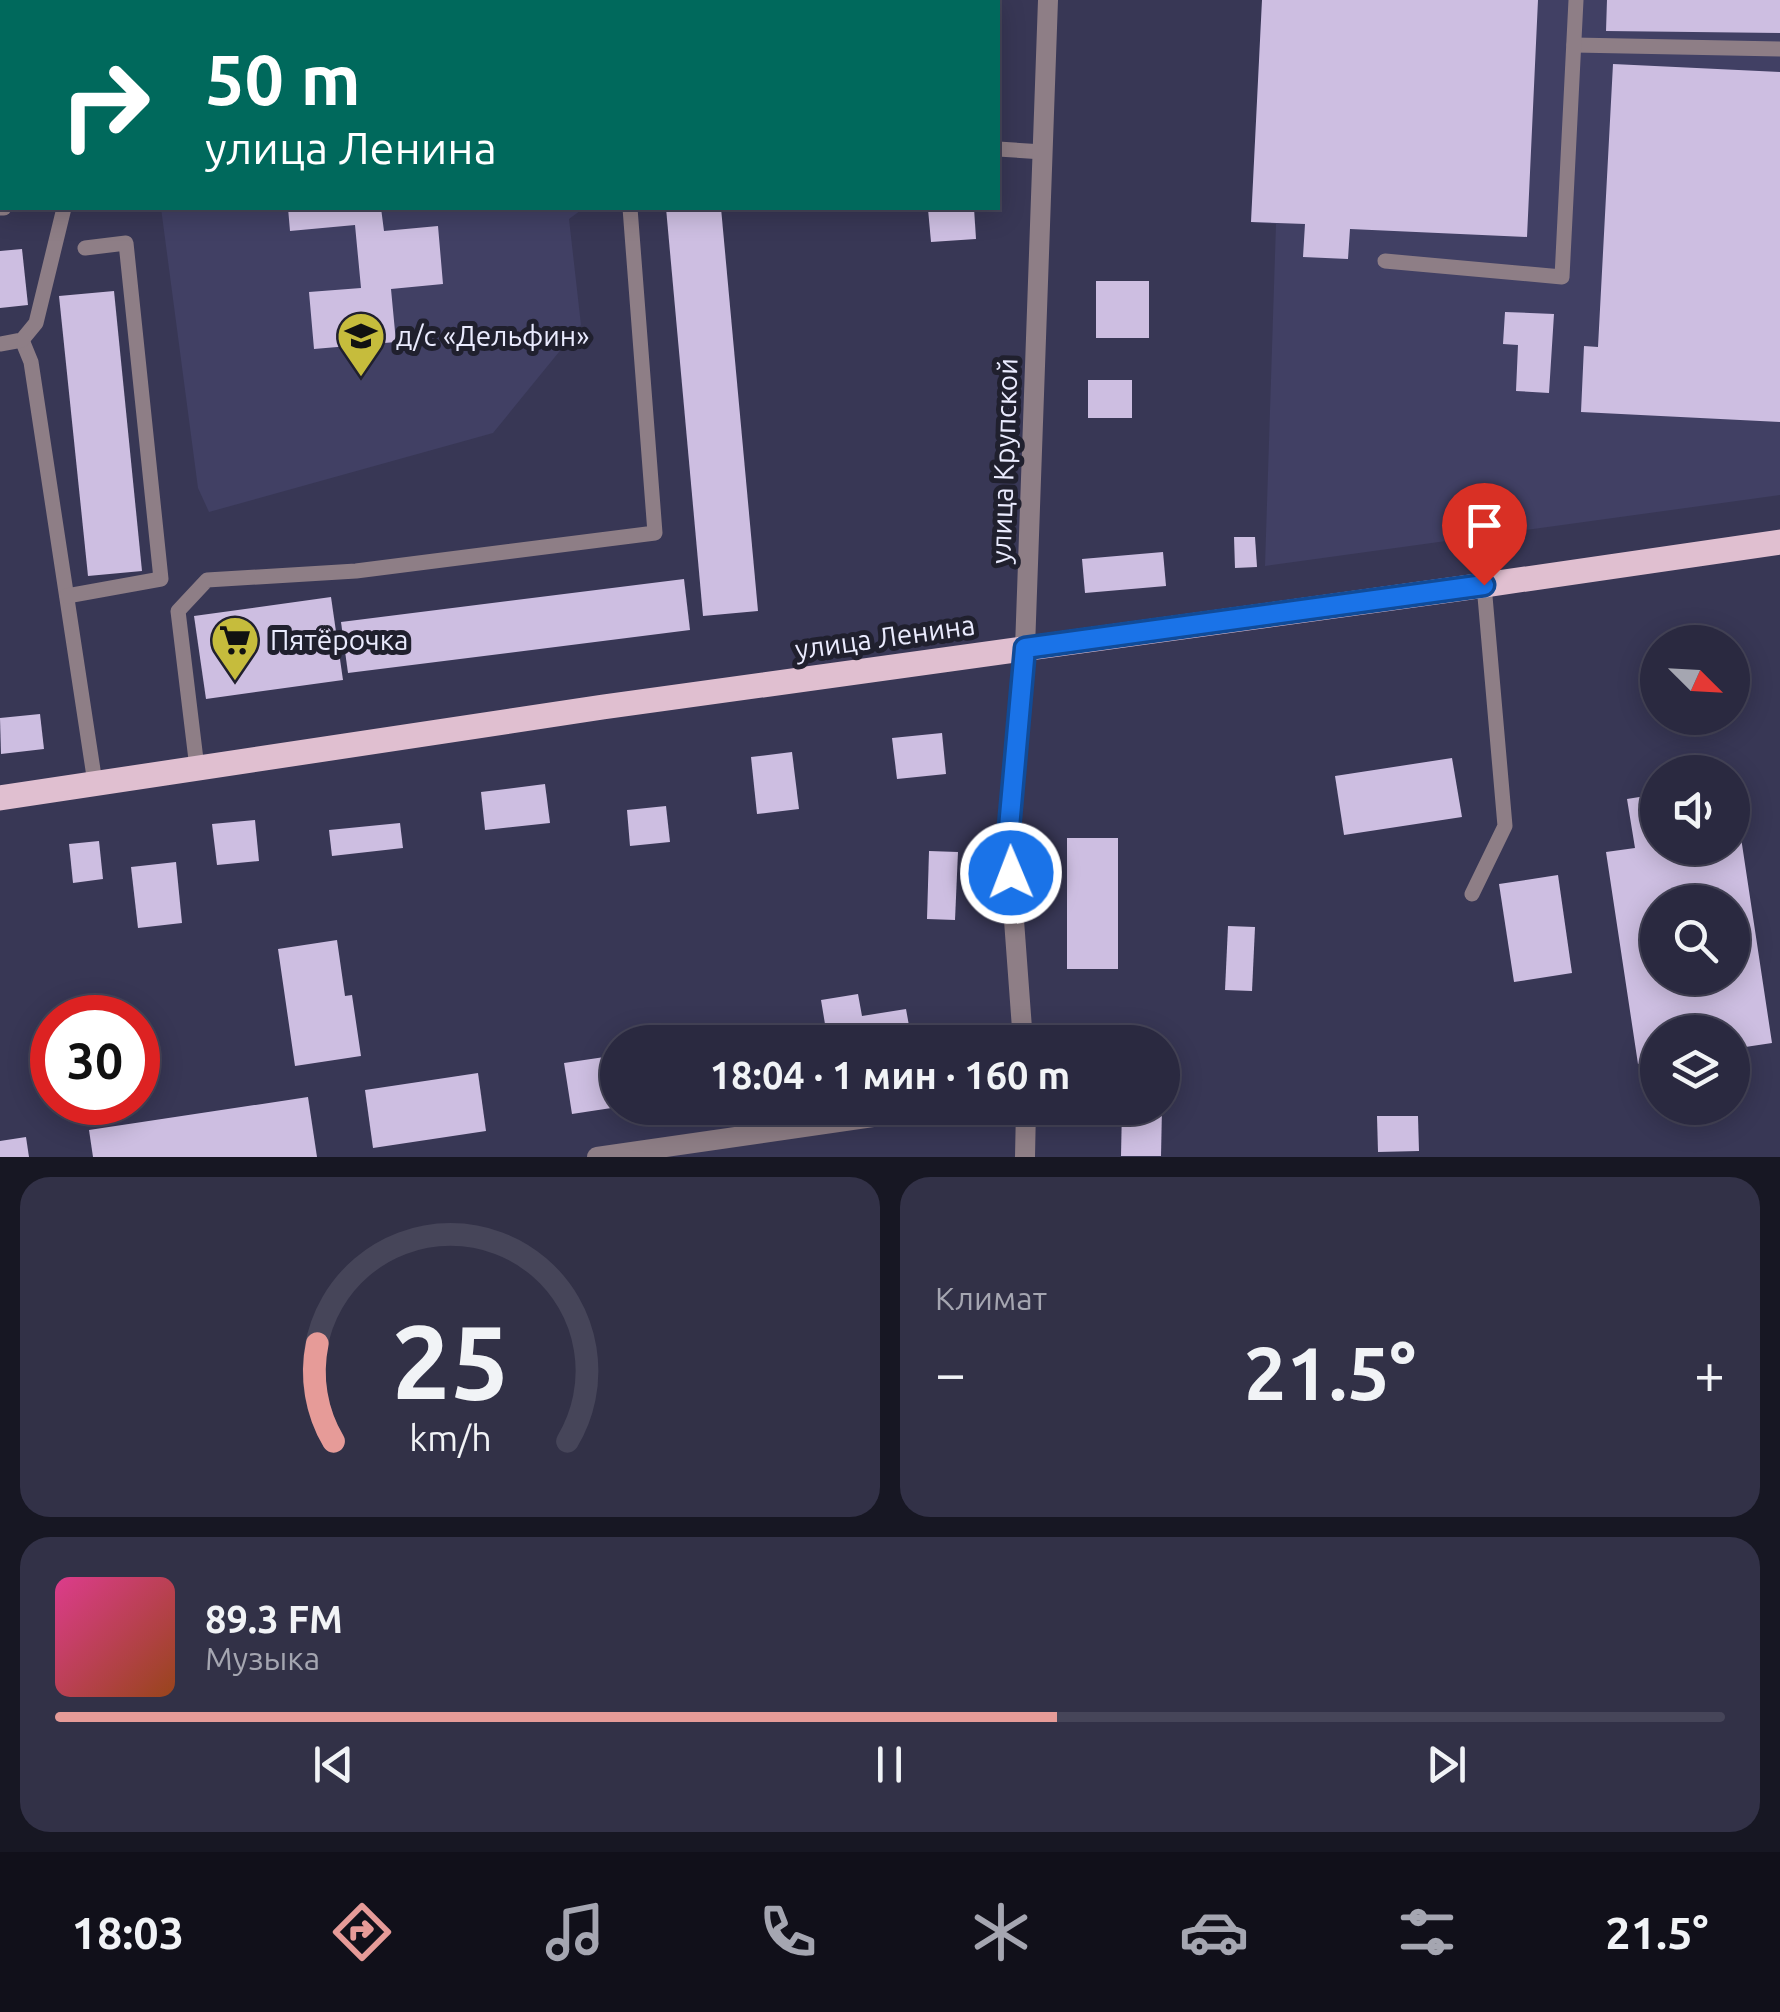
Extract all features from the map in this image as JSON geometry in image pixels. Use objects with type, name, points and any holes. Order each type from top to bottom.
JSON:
[{"type":"main road","name":"улица Ленина","points":[[0,798],[584,710],[1780,542]]},
{"type":"street","name":"улица Крупской","points":[[1021,1025],[1008,839],[1025,648],[1048,0]]},
{"type":"street","points":[[597,1157],[818,1125]]},
{"type":"street","points":[[1025,1157],[1026,1125]]},
{"type":"lane","points":[[1385,261],[1562,277],[1576,0]]},
{"type":"lane","points":[[1574,45],[1780,49]]},
{"type":"lane","points":[[1000,149],[1042,152]]},
{"type":"lane","points":[[0,344],[22,340],[36,323],[64,210]]},
{"type":"lane","points":[[197,768],[178,611],[207,580],[356,571],[654,533],[630,210]]},
{"type":"lane","points":[[66,596],[162,579],[126,243],[85,248]]},
{"type":"lane","points":[[22,340],[31,362],[95,784]]},
{"type":"lane","points":[[1472,894],[1505,826],[1484,585]]},
{"type":"shaded area","points":[[1262,0],[1780,0],[1780,495],[1265,566],[1276,224],[1251,222]]},
{"type":"shaded area","name":"д/с «Дельфин»","points":[[161,210],[581,210],[569,219],[581,325],[493,433],[209,512],[198,488]]},
{"type":"building","points":[[1262,0],[1538,0],[1527,237],[1350,229],[1348,259],[1303,257],[1305,224],[1251,222]]},
{"type":"building","points":[[1607,0],[1780,0],[1780,33],[1606,31]]},
{"type":"building","points":[[1613,64],[1780,72],[1780,422],[1581,412],[1584,346],[1598,347]]},
{"type":"building","points":[[288,210],[381,210],[384,231],[438,226],[443,284],[391,289],[396,342],[314,349],[309,292],[361,288],[355,225],[290,231]]},
{"type":"building","points":[[666,210],[721,210],[758,611],[703,616]]},
{"type":"building","points":[[928,210],[974,210],[976,239],[931,242]]},
{"type":"building","points":[[22,249],[28,305],[0,308],[0,251]]},
{"type":"building","points":[[1096,281],[1149,281],[1149,338],[1096,338]]},
{"type":"building","points":[[114,291],[142,571],[88,576],[59,296]]},
{"type":"building","points":[[1505,312],[1554,314],[1549,393],[1516,391],[1518,345],[1503,344]]},
{"type":"building","points":[[1088,380],[1132,380],[1132,418],[1088,418]]},
{"type":"building","points":[[1234,537],[1255,537],[1257,567],[1235,568]]},
{"type":"building","points":[[1163,552],[1166,586],[1085,593],[1082,559]]},
{"type":"building","points":[[684,579],[690,630],[348,673],[341,622]]},
{"type":"building","points":[[331,597],[343,680],[206,699],[194,616]]},
{"type":"building","points":[[40,714],[44,749],[1,754],[0,718]]},
{"type":"building","points":[[942,733],[946,774],[897,779],[892,738]]},
{"type":"building","points":[[792,752],[799,809],[757,814],[751,757]]},
{"type":"building","points":[[1452,758],[1462,817],[1344,835],[1335,776]]},
{"type":"building","points":[[545,784],[550,823],[485,830],[481,792]]},
{"type":"building","points":[[1640,797],[1640,865],[1745,865],[1748,885],[1640,885],[1640,995],[1750,995],[1750,897],[1772,1043],[1750,1046],[1750,1015],[1640,1015],[1638,1064],[1606,852],[1635,848],[1627,799]]},
{"type":"building","points":[[666,806],[670,842],[630,846],[627,810]]},
{"type":"building","points":[[255,820],[259,861],[217,865],[212,824]]},
{"type":"building","points":[[400,823],[403,848],[332,856],[329,830]]},
{"type":"building","points":[[1067,838],[1118,838],[1118,969],[1067,969]]},
{"type":"building","points":[[99,841],[103,879],[73,883],[69,844]]},
{"type":"building","points":[[929,851],[958,852],[955,920],[927,919]]},
{"type":"building","points":[[176,862],[182,923],[138,928],[131,867]]},
{"type":"building","points":[[1558,875],[1572,973],[1514,982],[1499,884]]},
{"type":"building","points":[[1228,926],[1255,927],[1252,991],[1225,990]]},
{"type":"building","points":[[337,940],[345,996],[352,995],[361,1056],[295,1066],[278,949]]},
{"type":"building","points":[[858,994],[862,1016],[906,1009],[909,1025],[825,1025],[821,1000]]},
{"type":"building","points":[[600,1058],[600,1110],[572,1114],[564,1063]]},
{"type":"building","points":[[478,1073],[486,1131],[373,1148],[365,1090]]},
{"type":"building","points":[[308,1097],[317,1157],[93,1157],[89,1130],[160,1125],[160,1119]]},
{"type":"building","points":[[1377,1116],[1418,1116],[1419,1151],[1378,1152]]},
{"type":"building","points":[[1122,1125],[1162,1125],[1161,1156],[1121,1156]]},
{"type":"building","points":[[26,1137],[29,1157],[0,1157],[0,1141]]},
{"type":"place","name":"д/с «Дельфин»","points":[[361,378]]},
{"type":"place","name":"Пятёрочка","points":[[235,682]]},
{"type":"route","points":[[1011,873],[1008,839],[1025,648],[1484,585]]}]
